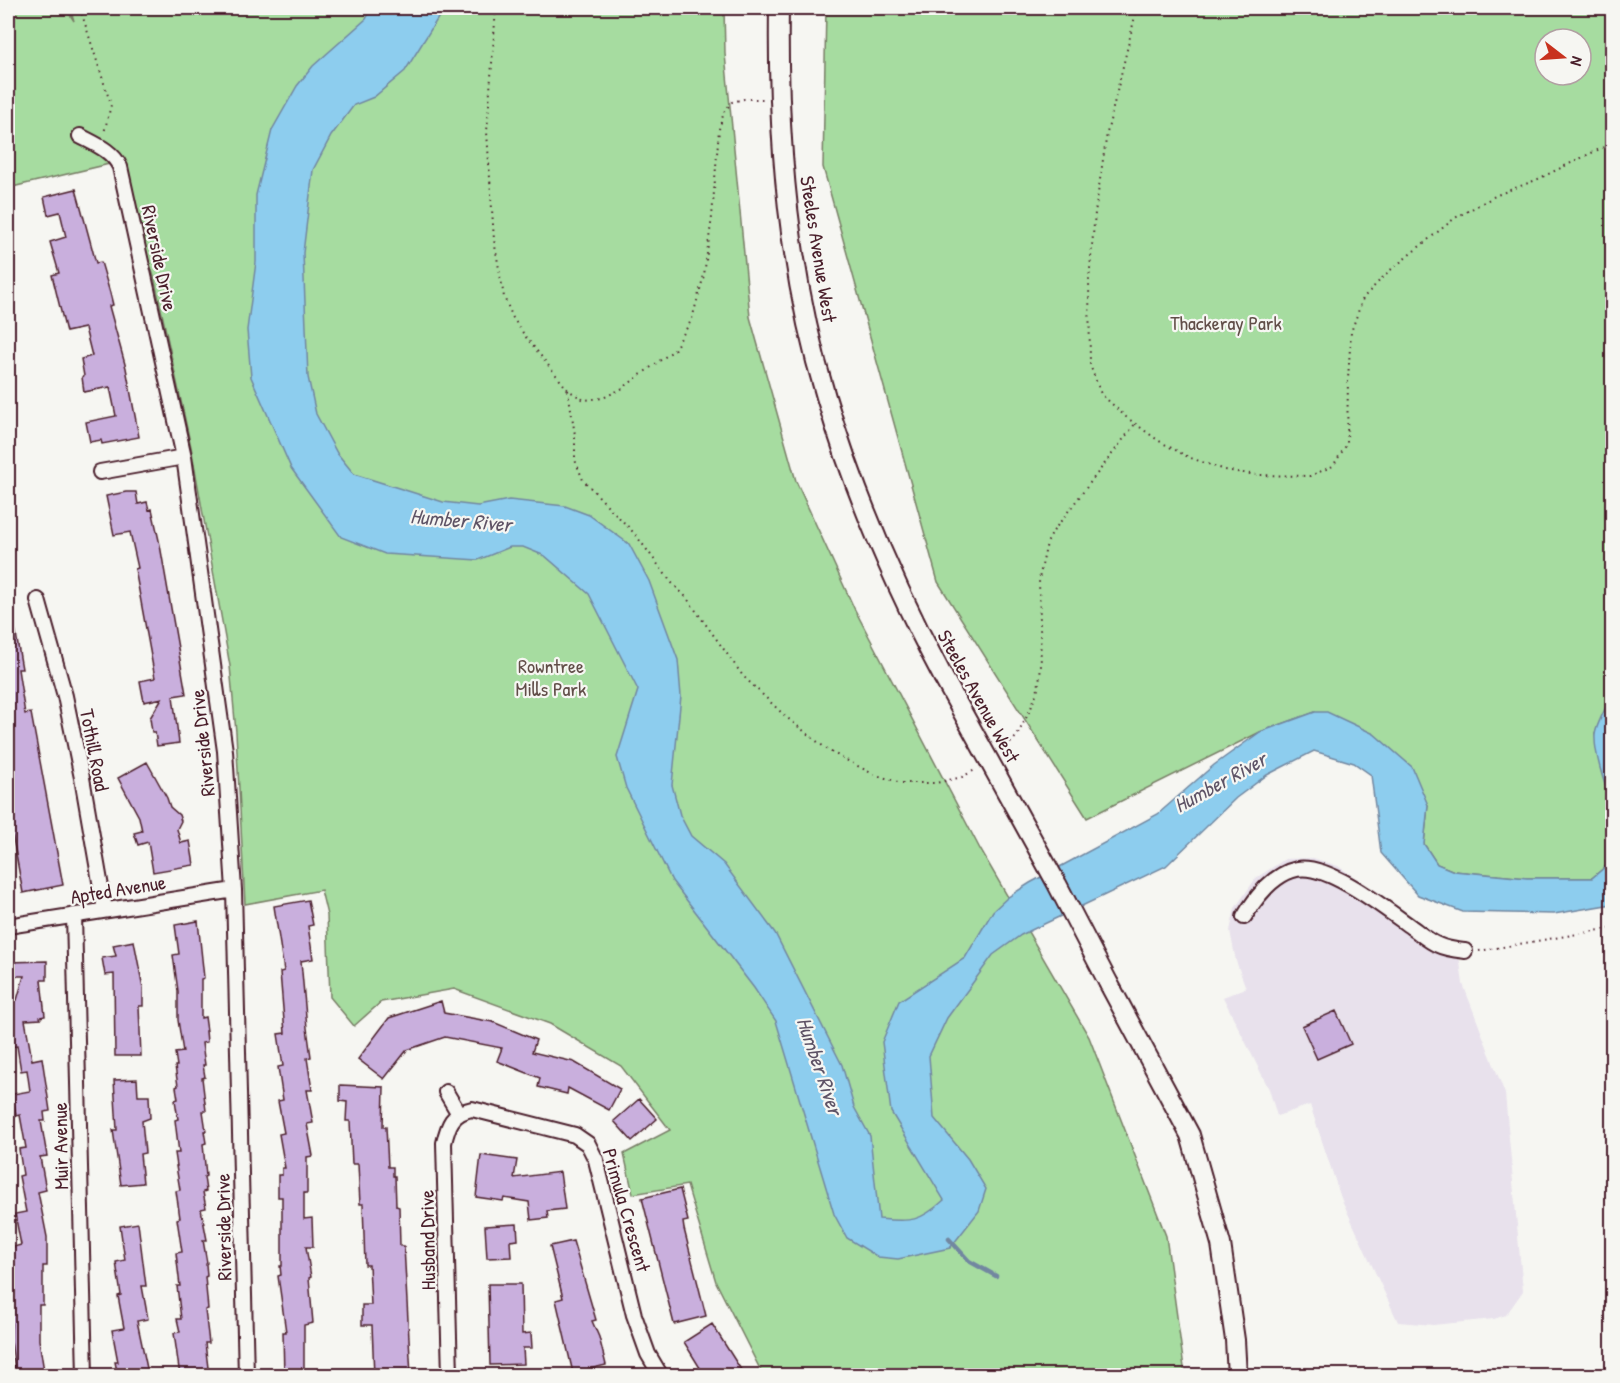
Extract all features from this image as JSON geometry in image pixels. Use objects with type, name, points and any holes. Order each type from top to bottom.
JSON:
[{"type":"main road","name":"Steeles Avenue West","points":[[779,8],[779,98],[783,159],[796,262],[814,355],[825,397],[854,483],[908,612],[1057,884],[1190,1135],[1221,1244],[1235,1340],[1237,1376]]},
{"type":"street","name":"Riverside Drive","points":[[80,136],[117,159],[120,167],[184,458],[225,751],[234,890],[246,1376]]},
{"type":"street","points":[[100,472],[184,458]]},
{"type":"street","name":"Tothill Road","points":[[38,600],[67,706],[105,910]]},
{"type":"street","points":[[1245,917],[1254,900],[1268,885],[1299,868],[1312,870],[1336,876],[1437,945],[1465,951]]},
{"type":"street","name":"Apted Avenue","points":[[8,926],[234,890]]},
{"type":"street","name":"Muir Avenue","points":[[74,915],[85,1376]]},
{"type":"street","points":[[446,1092],[461,1112]]},
{"type":"street","name":"Primula Crescent","points":[[461,1112],[472,1109],[567,1132],[588,1144],[596,1160],[637,1322],[648,1354],[661,1376]]},
{"type":"street","name":"Husband Drive","points":[[450,1376],[444,1143],[448,1126],[461,1112]]},
{"type":"path","points":[[80,8],[111,105],[100,147]]},
{"type":"path","points":[[496,8],[487,132],[494,240],[504,297],[513,318],[525,336],[568,390],[584,400],[603,398],[623,388],[674,350],[692,319],[704,275],[712,217],[719,129],[724,112],[732,102],[744,99],[779,98]]},
{"type":"path","points":[[1137,8],[1107,133],[1095,213],[1089,280],[1090,365],[1101,394],[1135,424],[1188,457],[1225,470],[1256,475],[1310,476],[1333,466],[1347,444],[1351,332],[1363,298],[1388,272],[1455,218],[1497,195],[1536,180],[1612,144]]},
{"type":"path","points":[[568,390],[575,435],[575,460],[583,480],[635,534],[671,582],[686,597],[743,676],[784,716],[829,751],[873,774],[901,783],[936,783],[962,777],[983,766]]},
{"type":"path","points":[[1001,753],[1017,736],[1038,688],[1041,668],[1039,579],[1047,543],[1054,530],[1135,424]]},
{"type":"path","points":[[1465,951],[1491,950],[1612,927]]},
{"type":"shaded area","points":[[1313,858],[1338,866],[1454,946],[1460,962],[1463,984],[1505,1094],[1523,1291],[1506,1315],[1494,1319],[1433,1325],[1398,1322],[1341,1198],[1310,1105],[1277,1116],[1269,1089],[1223,997],[1246,988],[1236,961],[1230,931],[1235,908],[1256,878],[1285,859]]},
{"type":"green space","name":"Rowntree Mills Park","points":[[8,8],[66,8],[74,21],[70,8],[724,8],[725,54],[750,317],[796,481],[854,608],[980,849],[1089,1037],[1166,1236],[1185,1375],[763,1375],[716,1282],[687,1185],[633,1194],[624,1154],[670,1130],[621,1066],[550,1024],[454,989],[381,1002],[354,1026],[330,997],[327,915],[321,890],[245,904],[236,732],[230,666],[191,447],[154,277],[118,162],[8,188]]},
{"type":"green space","name":"Thackeray Park","points":[[826,8],[1612,8],[1612,694],[1595,734],[1607,792],[1612,800],[1612,861],[1592,878],[1527,878],[1454,871],[1437,864],[1424,844],[1428,805],[1315,712],[1260,732],[1087,818],[938,582],[823,167]]},
{"type":"water","name":"Humber River","points":[[372,8],[443,8],[443,10],[405,71],[374,97],[354,105],[331,136],[313,170],[303,253],[308,377],[316,414],[337,453],[354,474],[443,502],[478,506],[509,500],[565,506],[589,515],[629,544],[649,581],[678,660],[681,696],[672,785],[680,815],[691,836],[724,864],[775,933],[842,1065],[854,1107],[870,1136],[879,1219],[914,1219],[928,1213],[944,1200],[891,1112],[882,1042],[899,1001],[965,958],[993,911],[1008,897],[1158,814],[1214,765],[1260,732],[1315,712],[1327,712],[1374,734],[1412,767],[1428,805],[1424,844],[1437,864],[1454,871],[1527,878],[1592,878],[1612,861],[1612,904],[1554,914],[1463,912],[1418,895],[1381,853],[1371,775],[1354,763],[1314,751],[1267,775],[1236,798],[1166,866],[1021,935],[993,955],[947,1018],[929,1056],[934,1118],[968,1159],[986,1189],[979,1211],[950,1248],[898,1259],[878,1257],[847,1238],[834,1214],[776,1021],[754,988],[672,881],[626,788],[617,757],[638,690],[589,594],[545,556],[523,547],[510,547],[478,560],[385,554],[341,537],[291,468],[251,377],[247,330],[256,262],[256,195],[272,130],[297,86],[313,66],[366,19]]},
{"type":"water","points":[[1612,694],[1612,800],[1600,768],[1595,735]]},
{"type":"building","points":[[76,189],[96,263],[101,262],[110,293],[113,305],[109,306],[126,368],[139,437],[102,444],[101,440],[90,442],[86,422],[116,416],[110,387],[84,392],[81,359],[92,356],[85,328],[66,332],[52,275],[59,273],[50,242],[66,237],[60,212],[48,215],[44,197]]},
{"type":"building","points":[[136,492],[138,504],[147,502],[149,510],[152,509],[160,545],[186,694],[173,696],[179,743],[157,746],[150,718],[162,698],[144,702],[140,681],[155,678],[135,569],[138,568],[130,532],[114,535],[106,496]]},
{"type":"building","points":[[14,622],[22,669],[18,669],[25,714],[31,713],[63,885],[23,893],[8,811],[8,623]]},
{"type":"building","points":[[147,762],[170,807],[179,815],[181,821],[177,829],[181,843],[190,841],[194,865],[153,872],[148,842],[138,845],[134,833],[142,831],[139,817],[118,778]]},
{"type":"building","points":[[308,900],[313,925],[308,926],[313,959],[301,961],[311,1057],[307,1058],[312,1090],[307,1090],[313,1123],[307,1124],[313,1156],[307,1157],[304,1219],[312,1218],[313,1247],[306,1247],[311,1277],[309,1278],[313,1323],[304,1325],[304,1376],[284,1376],[283,1332],[286,1332],[278,1276],[281,1275],[280,1266],[282,1266],[282,1197],[278,1197],[278,1175],[282,1175],[282,1168],[285,1168],[279,1134],[284,1133],[278,1101],[283,1100],[278,1067],[283,1066],[278,1034],[285,1033],[280,972],[284,971],[274,906]]},
{"type":"building","points":[[198,921],[204,978],[201,979],[201,1018],[205,1017],[207,1031],[207,1042],[202,1043],[205,1077],[202,1078],[206,1111],[203,1111],[206,1131],[204,1131],[206,1143],[203,1144],[206,1191],[203,1192],[206,1208],[201,1209],[207,1240],[203,1240],[207,1263],[207,1276],[205,1277],[208,1309],[205,1310],[209,1343],[205,1343],[209,1376],[180,1376],[174,1333],[180,1332],[177,1319],[181,1319],[176,1253],[182,1252],[176,1191],[180,1190],[175,1153],[179,1153],[175,1120],[178,1119],[175,1100],[178,1099],[176,1087],[178,1086],[175,1053],[183,1052],[173,955],[179,954],[175,925]]},
{"type":"building","points":[[134,941],[143,988],[143,1006],[139,1006],[141,1056],[115,1056],[114,974],[105,975],[102,958],[116,956],[113,945]]},
{"type":"building","points":[[47,961],[47,980],[41,980],[45,1016],[40,1017],[41,1019],[25,1020],[32,1060],[42,1058],[50,1111],[44,1112],[45,1121],[41,1121],[47,1156],[40,1157],[46,1190],[38,1192],[47,1237],[47,1266],[43,1266],[43,1305],[39,1305],[39,1340],[44,1371],[16,1376],[11,1341],[13,1263],[11,1263],[10,1248],[21,1245],[15,1214],[26,1212],[19,1176],[23,1175],[19,1149],[26,1148],[20,1115],[16,1116],[13,1094],[30,1091],[27,1070],[21,1071],[17,1046],[8,1047],[8,1029],[11,1029],[10,1001],[17,1000],[24,976],[9,976],[9,962]]},
{"type":"building","points":[[441,1001],[444,1013],[493,1022],[536,1040],[532,1052],[574,1062],[620,1089],[609,1110],[568,1088],[567,1094],[538,1087],[540,1078],[497,1061],[502,1048],[445,1037],[407,1050],[384,1079],[358,1059],[389,1018]]},
{"type":"building","points":[[1336,1011],[1351,1044],[1317,1059],[1302,1026]]},
{"type":"building","points":[[137,1079],[138,1096],[149,1096],[150,1118],[142,1121],[145,1153],[140,1154],[143,1183],[121,1185],[113,1130],[117,1130],[114,1080]]},
{"type":"building","points":[[340,1085],[384,1087],[383,1127],[386,1127],[388,1167],[393,1167],[393,1176],[395,1176],[400,1246],[404,1246],[411,1376],[374,1376],[372,1325],[362,1325],[362,1305],[371,1305],[369,1265],[365,1265],[363,1204],[360,1204],[358,1164],[352,1164],[350,1121],[346,1121],[347,1102],[340,1101]]},
{"type":"building","points":[[639,1099],[657,1119],[632,1141],[614,1121]]},
{"type":"building","points":[[481,1155],[517,1160],[514,1178],[560,1172],[565,1209],[547,1211],[548,1218],[531,1220],[529,1202],[476,1197]]},
{"type":"building","points":[[680,1189],[688,1221],[683,1222],[684,1229],[706,1316],[674,1324],[642,1198]]},
{"type":"building","points":[[138,1223],[146,1286],[142,1286],[148,1319],[137,1321],[148,1373],[145,1374],[146,1376],[118,1376],[115,1362],[118,1362],[112,1330],[124,1328],[118,1296],[121,1295],[116,1262],[125,1260],[120,1226]]},
{"type":"building","points":[[517,1224],[518,1240],[510,1241],[511,1257],[487,1258],[485,1226]]},
{"type":"building","points":[[573,1241],[596,1320],[592,1321],[599,1337],[606,1365],[573,1373],[556,1300],[563,1298],[550,1246]]},
{"type":"building","points":[[488,1284],[521,1284],[522,1334],[531,1333],[532,1348],[523,1348],[524,1364],[490,1365]]},
{"type":"building","points":[[712,1324],[745,1376],[705,1376],[684,1342]]},
{"type":"waterway","points":[[949,1239],[969,1261],[996,1276]]}]
